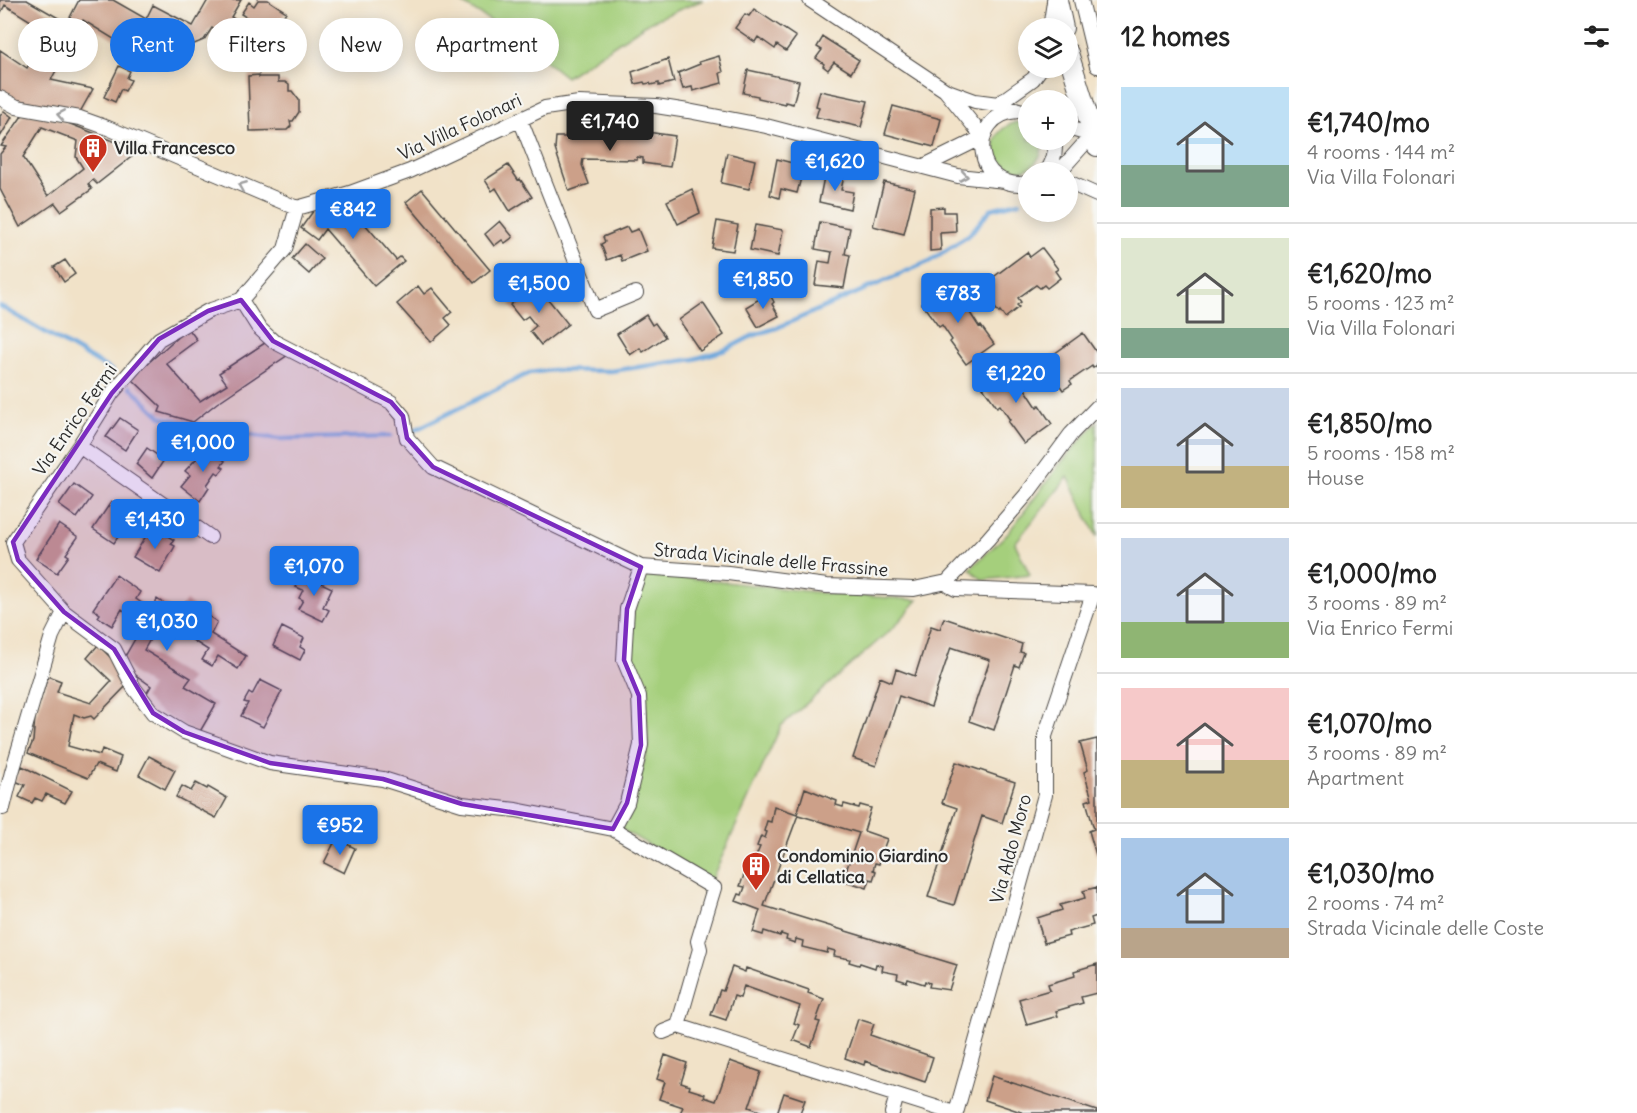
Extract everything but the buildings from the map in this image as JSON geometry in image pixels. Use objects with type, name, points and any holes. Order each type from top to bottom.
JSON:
[{"type":"street","points":[[810,0],[945,90],[975,101],[1018,110]]},
{"type":"street","points":[[1052,18],[1056,0]]},
{"type":"street","points":[[1056,0],[1060,18]]},
{"type":"street","points":[[1081,0],[1097,66]]},
{"type":"street","points":[[998,104],[1034,78]]},
{"type":"street","points":[[1076,78],[1095,138]]},
{"type":"street","points":[[945,90],[983,137]]},
{"type":"street","points":[[0,98],[17,107],[80,118],[108,128],[297,208],[285,249],[241,300]]},
{"type":"street","name":"Via Villa Folonari","points":[[297,208],[351,193],[410,171],[545,108],[579,103],[656,106],[766,126],[958,176],[1018,184]]},
{"type":"street","points":[[1005,182],[989,169],[984,159],[983,137],[998,117],[1010,111],[1018,112]]},
{"type":"street","points":[[520,119],[595,310],[636,293]]},
{"type":"street","points":[[1078,132],[1095,138]]},
{"type":"street","points":[[924,166],[983,137]]},
{"type":"street","points":[[1070,162],[1095,138]]},
{"type":"street","points":[[1078,186],[1097,195]]},
{"type":"street","name":"Via Enrico Fermi","points":[[64,612],[18,560],[13,542],[79,446],[112,393],[159,339],[208,310],[241,300]]},
{"type":"street","name":"Strada Vicinale delle Frassine","points":[[241,300],[258,327],[273,341],[391,402],[403,416],[407,438],[433,467],[640,567],[728,573],[827,586],[914,589],[947,582]]},
{"type":"street","points":[[947,582],[1003,522],[1071,434],[1097,407]]},
{"type":"street","points":[[79,446],[210,537]]},
{"type":"street","points":[[613,828],[627,803],[641,745],[639,696],[624,660],[627,609],[640,567]]},
{"type":"street","name":"Via Aldo Moro","points":[[678,1026],[955,1113],[1045,795],[1045,736],[1095,595],[956,589],[947,582]]},
{"type":"street","points":[[3,808],[49,646],[64,612],[114,649],[134,688],[153,713],[184,732],[270,763],[383,779],[462,804],[516,810],[613,828],[714,888],[698,941],[700,949],[678,1026],[663,1032]]},
{"type":"street","points":[[892,1113],[897,1095]]},
{"type":"highlighted area","points":[[241,300],[273,341],[391,402],[403,416],[407,438],[433,467],[641,567],[627,609],[624,660],[639,696],[641,745],[627,803],[613,829],[462,804],[383,779],[270,763],[184,732],[153,713],[114,649],[64,612],[18,560],[13,542],[112,393],[159,339],[208,311]]},
{"type":"green space","points":[[457,0],[703,0],[649,22],[566,77],[559,72],[559,18],[486,18]]},
{"type":"green space","points":[[1018,122],[1018,150],[1042,150],[1036,162],[1018,162],[1018,170],[1006,166],[995,149],[996,139],[1003,129]]},
{"type":"green space","points":[[1097,422],[1097,537],[1068,477],[1015,543],[1030,575],[983,580],[970,569],[1008,533],[1061,463]]},
{"type":"green space","points":[[645,573],[823,593],[918,600],[894,627],[781,726],[711,881],[621,829],[634,804],[648,745],[645,695],[629,657],[633,611]]},
{"type":"waterway","points":[[415,430],[529,373],[552,370],[611,371],[694,359],[725,350],[752,336],[779,327],[930,261],[969,235],[991,209],[1018,202]]},
{"type":"waterway","points":[[0,306],[112,371]]},
{"type":"waterway","points":[[130,387],[161,417],[227,432],[279,439],[390,436]]},
{"type":"place","name":"Villa Francesco","points":[[93,174]]},
{"type":"place","name":"Condominio Giardino di Cellatica","points":[[756,892]]}]
